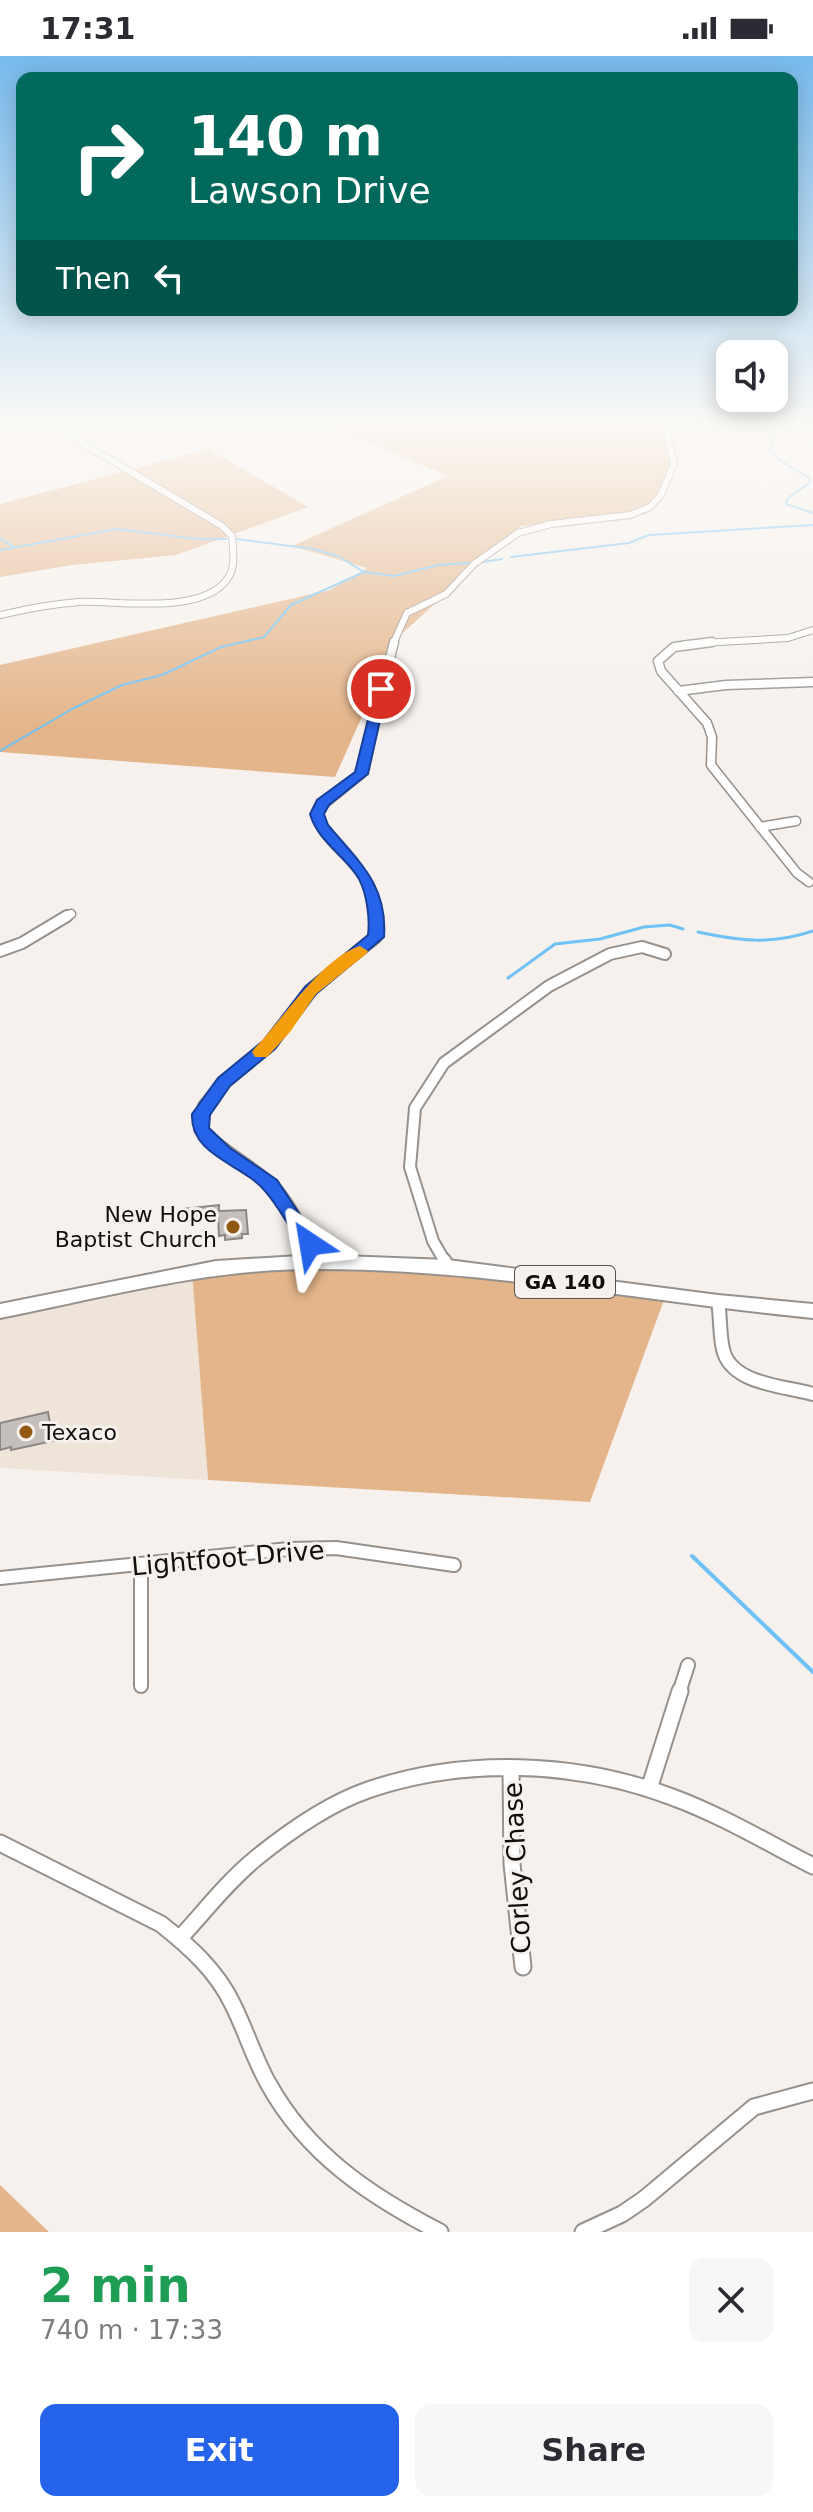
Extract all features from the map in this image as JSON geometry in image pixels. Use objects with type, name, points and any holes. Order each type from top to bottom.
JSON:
[{"type":"main road","name":"GA 140","points":[[0,1311],[216,1268],[316,1262],[448,1267],[718,1302],[813,1311]]},
{"type":"street","points":[[0,615],[80,602],[168,602],[211,591],[225,583],[230,575],[232,536],[221,526]]},
{"type":"street","points":[[316,1262],[310,1244],[271,1184],[224,1152],[200,1129],[204,1106],[224,1082],[269,1045],[310,990],[376,937],[377,922],[367,879],[321,826],[319,808],[361,774],[392,647],[407,613],[446,594],[474,564],[518,533],[545,526]]},
{"type":"street","points":[[809,882],[797,873],[711,765],[712,735],[708,724],[659,668],[658,661],[674,647],[688,643],[788,638],[813,630]]},
{"type":"street","points":[[678,691],[813,682]]},
{"type":"street","points":[[760,827],[796,821]]},
{"type":"street","points":[[0,951],[22,943],[71,914]]},
{"type":"street","points":[[448,1267],[433,1241],[410,1167],[415,1108],[444,1063],[549,986],[610,954],[642,947],[665,954]]},
{"type":"street","points":[[718,1302],[724,1354],[733,1367],[747,1377],[813,1394]]},
{"type":"street","name":"Lightfoot Drive","points":[[0,1578],[289,1549],[336,1548],[454,1565]]},
{"type":"street","points":[[141,1566],[141,1686]]},
{"type":"street","points":[[649,1789],[688,1665]]},
{"type":"street","points":[[180,1938],[246,1867],[274,1845],[366,1790],[413,1777],[462,1769],[566,1772],[649,1789],[692,1806],[813,1866]]},
{"type":"street","name":"Corley Chase","points":[[511,1769],[512,1864],[523,1967]]},
{"type":"street","points":[[0,1843],[161,1924],[180,1938],[218,1980],[268,2084],[294,2124],[337,2171],[394,2210],[440,2232]]},
{"type":"street","points":[[583,2232],[622,2214],[644,2199],[754,2107],[813,2091]]},
{"type":"shaded area","points":[[0,526],[257,526],[176,555],[72,565],[0,577]]},
{"type":"shaded area","points":[[338,526],[526,526],[521,526],[397,638],[335,777],[0,752],[0,665],[330,590],[367,568],[292,546]]},
{"type":"shaded area","points":[[266,1257],[328,1257],[664,1300],[590,1502],[208,1480],[192,1272]]},
{"type":"shaded area","points":[[192,1272],[208,1480],[0,1468],[0,1315]]},
{"type":"shaded area","points":[[0,2185],[49,2232],[0,2232]]},
{"type":"building","name":"New Hope Baptist Church","points":[[219,1205],[219,1211],[246,1210],[248,1234],[225,1240],[225,1235],[219,1236],[218,1217],[184,1221],[183,1209]]},
{"type":"building","name":"Texaco","points":[[48,1412],[53,1441],[0,1450],[0,1423]]},
{"type":"waterway","points":[[511,557],[629,543],[649,535],[804,526]]},
{"type":"waterway","points":[[14,547],[117,529],[198,539],[226,539]]},
{"type":"waterway","points":[[0,538],[14,547]]},
{"type":"waterway","points":[[237,539],[313,549],[338,556],[364,572]]},
{"type":"waterway","points":[[0,550],[14,547]]},
{"type":"waterway","points":[[483,562],[502,559]]},
{"type":"waterway","points":[[364,572],[394,576],[439,565],[470,563]]},
{"type":"waterway","points":[[0,751],[72,709],[122,685],[162,675],[221,647],[264,637],[291,605],[364,572]]},
{"type":"waterway","points":[[508,978],[555,944],[600,939],[644,927],[670,925],[683,929]]},
{"type":"waterway","points":[[698,932],[728,938],[770,940],[813,931]]},
{"type":"waterway","points":[[692,1556],[813,1672]]},
{"type":"slow traffic","points":[[261,1052],[284,1028],[310,990],[360,951]]},
{"type":"place","name":"New Hope Baptist Church","points":[[233,1227]]},
{"type":"place","name":"Texaco","points":[[26,1432]]},
{"type":"route","points":[[310,1244],[271,1184],[224,1152],[200,1129],[201,1114],[224,1082],[269,1045],[284,1028],[310,990],[376,937],[377,922],[367,879],[327,835],[317,814],[322,803],[361,774],[381,689]]}]
